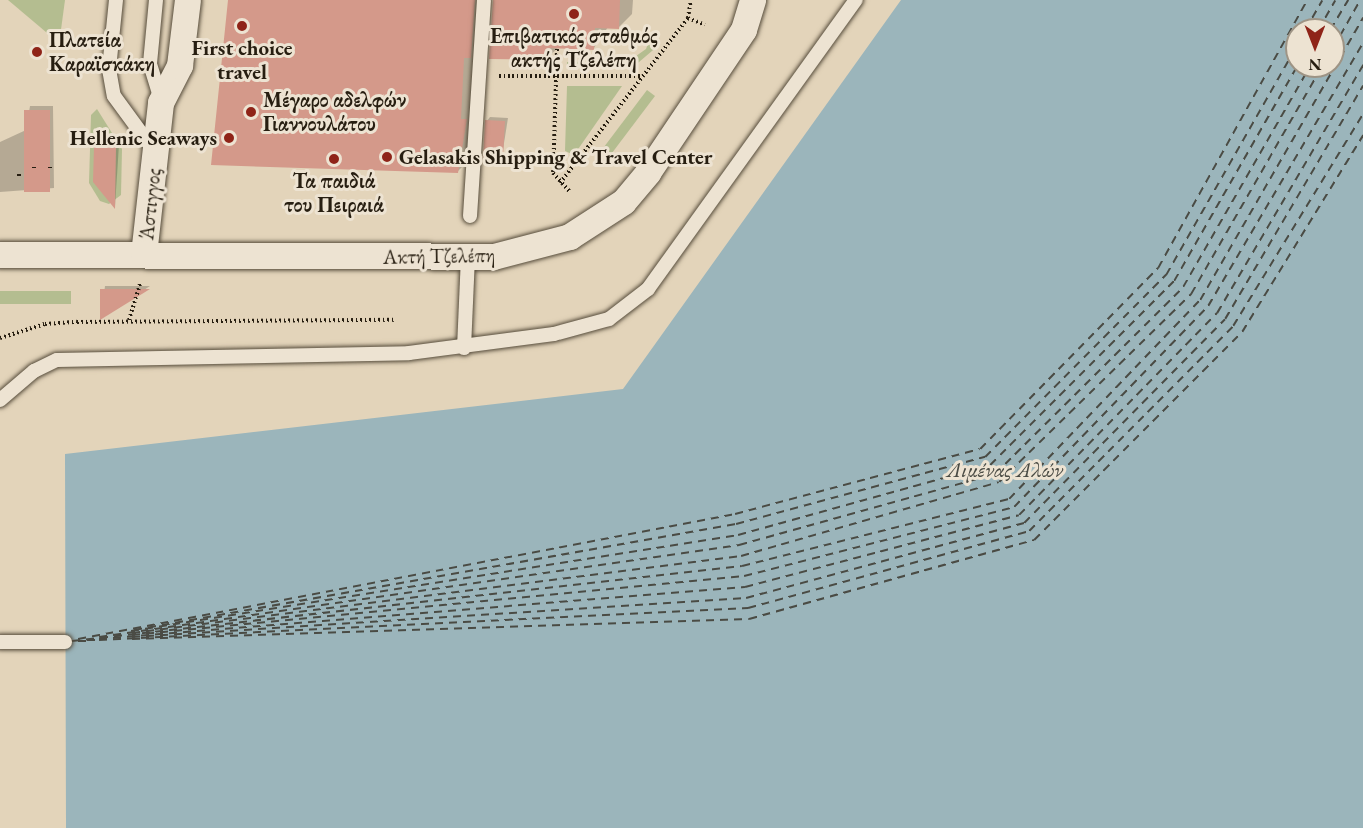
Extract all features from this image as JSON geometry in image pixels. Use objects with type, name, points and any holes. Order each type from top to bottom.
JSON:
[{"type":"street","name":"Άστιγγος","points":[[144,255],[161,103],[180,66],[188,0]]},
{"type":"street","name":"Ακτή Τζελέπη","points":[[0,255],[468,257],[525,252],[570,237],[624,202],[744,30],[753,0]]},
{"type":"lane","name":"Άστιγγος","points":[[116,0],[110,69],[114,96],[155,152]]},
{"type":"lane","name":"Άστιγγος","points":[[156,0],[150,64],[161,103]]},
{"type":"lane","points":[[470,216],[484,0]]},
{"type":"lane","points":[[0,400],[34,371],[83,357],[362,356],[464,348],[585,327],[632,306],[851,2]]},
{"type":"lane","points":[[464,348],[468,257]]},
{"type":"lane","points":[[0,642],[65,642]]},
{"type":"path","points":[[560,183],[688,18],[691,0]]},
{"type":"path","points":[[688,18],[705,25]]},
{"type":"path","points":[[557,49],[553,173],[570,192]]},
{"type":"path","points":[[479,76],[643,76]]},
{"type":"path","points":[[129,320],[140,284]]},
{"type":"path","points":[[0,338],[45,324],[129,320],[396,320]]},
{"type":"green space","points":[[8,0],[65,0],[60,37],[53,38]]},
{"type":"green space","points":[[651,36],[659,45],[632,68],[567,68],[567,62],[629,61],[646,49]]},
{"type":"green space","points":[[567,86],[622,86],[574,155],[565,151]]},
{"type":"green space","points":[[647,90],[655,96],[604,163],[596,157]]},
{"type":"green space","points":[[97,109],[122,149],[121,195],[109,204],[100,201],[89,183],[91,115]]},
{"type":"green space","points":[[0,291],[71,291],[71,304],[0,304]]},
{"type":"water","name":"Λιμένας Αλών","points":[[901,0],[1363,0],[1363,828],[66,828],[65,454],[623,389]]},
{"type":"building","points":[[228,0],[475,0],[471,58],[464,58],[461,119],[467,119],[458,173],[211,165]]},
{"type":"building","name":"Επιβατικός σταθμός ακτής Τζελέπη","points":[[493,0],[620,0],[619,29],[595,28],[594,50],[549,48],[548,60],[489,59]]},
{"type":"building","points":[[24,110],[50,110],[50,192],[24,192]]},
{"type":"building","points":[[485,120],[505,121],[503,163],[483,162]]},
{"type":"building","points":[[94,147],[116,147],[115,209],[93,182]]},
{"type":"building","points":[[100,289],[150,289],[100,320]]},
{"type":"ferry route","points":[[78,639],[735,514],[980,449],[1158,268],[1307,0]]},
{"type":"ferry route","points":[[1312,18],[1322,0]]},
{"type":"ferry route","points":[[1325,18],[1335,0]]},
{"type":"ferry route","points":[[1337,18],[1348,0]]},
{"type":"ferry route","points":[[1345,27],[1360,0]]},
{"type":"ferry route","points":[[72,641],[742,566],[1009,499],[1200,300],[1363,18]]},
{"type":"ferry route","points":[[132,635],[744,576],[1014,507],[1208,306],[1363,43]]},
{"type":"ferry route","points":[[99,639],[745,587],[1019,515],[1217,313],[1363,65]]},
{"type":"ferry route","points":[[134,630],[736,524],[985,457],[1166,275],[1285,66]]},
{"type":"ferry route","points":[[131,631],[738,535],[990,465],[1174,281],[1290,78]]},
{"type":"ferry route","points":[[99,637],[739,545],[995,474],[1183,287],[1303,78]]},
{"type":"ferry route","points":[[132,633],[741,556],[999,482],[1191,294],[1315,78]]},
{"type":"ferry route","points":[[132,637],[746,598],[1024,523],[1225,319],[1363,86]]},
{"type":"ferry route","points":[[99,640],[748,608],[1029,531],[1233,326],[1363,114]]},
{"type":"ferry route","points":[[132,639],[749,619],[1034,540],[1242,332],[1363,135]]},
{"type":"ferry route","points":[[87,640],[97,640]]},
{"type":"ferry route","points":[[78,641],[88,641]]},
{"type":"place","name":"Επιβατικός σταθμός ακτής Τζελέπη","points":[[574,14]]},
{"type":"place","name":"First choice travel","points":[[242,26]]},
{"type":"place","name":"Πλατεία Καραϊσκάκη","points":[[37,52]]},
{"type":"place","name":"Μέγαρο αδελφών Γιαννουλάτου","points":[[251,112]]},
{"type":"place","name":"Hellenic Seaways","points":[[229,138]]},
{"type":"place","name":"Gelasakis Shipping & Travel Center","points":[[387,157]]},
{"type":"place","name":"Τα παιδιά του Πειραιά","points":[[334,159]]}]
